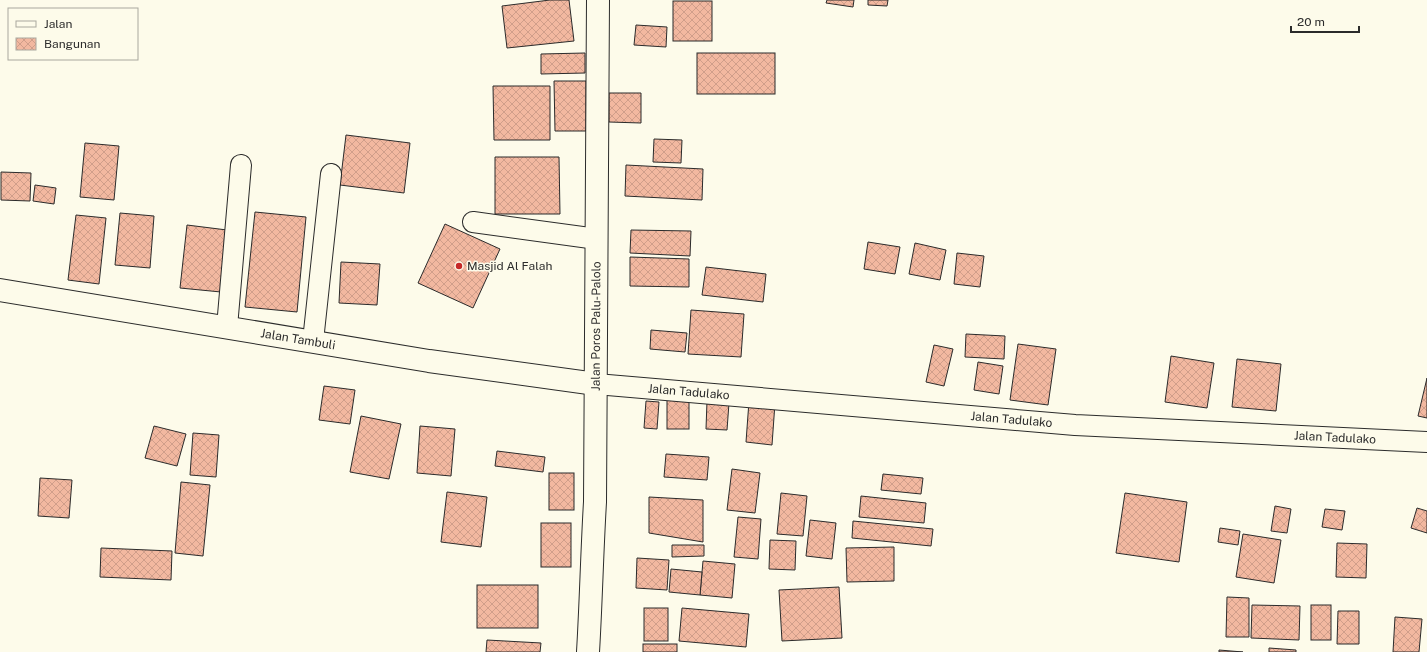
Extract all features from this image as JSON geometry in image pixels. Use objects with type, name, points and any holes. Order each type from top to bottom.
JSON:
[{"type":"main road","name":"Jalan Poros Palu-Palolo","points":[[588,652],[593,580],[596,384],[598,0]]},
{"type":"main road","name":"Jalan Tambuli","points":[[0,290],[313,341],[429,362],[596,384]]},
{"type":"street","points":[[227,327],[242,165]]},
{"type":"street","points":[[313,341],[331,174]]},
{"type":"street","points":[[473,222],[597,239]]},
{"type":"street","name":"Jalan Tadulako","points":[[596,384],[1075,425],[1427,442]]},
{"type":"building","points":[[550,0],[569,0],[574,41],[507,48],[502,6]]},
{"type":"building","points":[[827,0],[854,0],[853,7],[826,3]]},
{"type":"building","points":[[868,0],[888,0],[887,6],[868,5]]},
{"type":"building","points":[[673,1],[712,1],[712,41],[673,41]]},
{"type":"building","points":[[636,25],[667,27],[666,47],[634,45]]},
{"type":"building","points":[[585,53],[585,73],[541,74],[541,54]]},
{"type":"building","points":[[697,53],[775,53],[775,94],[697,94]]},
{"type":"building","points":[[554,81],[586,81],[586,131],[555,131]]},
{"type":"building","points":[[493,86],[550,86],[550,140],[494,140]]},
{"type":"building","points":[[609,93],[641,93],[641,123],[609,122]]},
{"type":"building","points":[[346,135],[410,143],[404,193],[340,185]]},
{"type":"building","points":[[654,139],[682,140],[681,163],[653,162]]},
{"type":"building","points":[[85,143],[119,146],[114,200],[80,197]]},
{"type":"building","points":[[495,157],[559,157],[560,214],[495,214]]},
{"type":"building","points":[[626,165],[703,169],[702,200],[625,196]]},
{"type":"building","points":[[1,172],[31,173],[30,201],[1,200]]},
{"type":"building","points":[[35,185],[56,188],[54,204],[33,201]]},
{"type":"building","points":[[255,212],[306,217],[297,312],[245,307]]},
{"type":"building","points":[[120,213],[154,216],[150,268],[115,265]]},
{"type":"building","points":[[76,215],[106,218],[99,284],[68,280]]},
{"type":"building","name":"Masjid Al Falah","points":[[445,224],[500,249],[473,308],[418,283]]},
{"type":"building","points":[[187,225],[227,230],[221,292],[180,288]]},
{"type":"building","points":[[631,230],[691,231],[690,256],[630,253]]},
{"type":"building","points":[[868,242],[900,247],[895,274],[864,269]]},
{"type":"building","points":[[915,243],[946,250],[940,280],[909,274]]},
{"type":"building","points":[[957,253],[984,256],[980,287],[954,284]]},
{"type":"building","points":[[630,257],[689,259],[689,287],[630,286]]},
{"type":"building","points":[[341,262],[380,264],[377,305],[339,303]]},
{"type":"building","points":[[706,267],[766,274],[763,302],[702,295]]},
{"type":"building","points":[[691,310],[744,314],[741,357],[688,354]]},
{"type":"building","points":[[651,330],[687,333],[685,352],[650,349]]},
{"type":"building","points":[[966,334],[1005,336],[1004,359],[965,357]]},
{"type":"building","points":[[1018,344],[1056,349],[1048,405],[1010,400]]},
{"type":"building","points":[[934,345],[953,349],[944,386],[926,382]]},
{"type":"building","points":[[1171,356],[1214,363],[1207,408],[1165,402]]},
{"type":"building","points":[[1237,359],[1281,364],[1276,411],[1232,407]]},
{"type":"building","points":[[978,362],[1003,366],[999,394],[974,390]]},
{"type":"building","points":[[1427,378],[1427,418],[1418,416]]},
{"type":"building","points":[[324,386],[355,390],[350,424],[319,420]]},
{"type":"building","points":[[667,398],[689,398],[689,429],[667,429]]},
{"type":"building","points":[[646,401],[659,402],[657,429],[644,428]]},
{"type":"building","points":[[707,401],[729,403],[727,430],[706,429]]},
{"type":"building","points":[[749,401],[775,403],[772,445],[746,442]]},
{"type":"building","points":[[361,416],[401,424],[389,479],[350,472]]},
{"type":"building","points":[[154,426],[186,434],[177,466],[145,458]]},
{"type":"building","points":[[420,426],[455,429],[451,476],[417,473]]},
{"type":"building","points":[[193,433],[219,435],[216,477],[190,475]]},
{"type":"building","points":[[497,451],[545,457],[543,472],[495,466]]},
{"type":"building","points":[[666,454],[709,457],[707,480],[664,477]]},
{"type":"building","points":[[732,469],[760,473],[755,513],[727,510]]},
{"type":"building","points":[[549,473],[574,473],[574,510],[549,510]]},
{"type":"building","points":[[883,474],[923,478],[921,494],[881,490]]},
{"type":"building","points":[[40,478],[72,480],[69,518],[38,516]]},
{"type":"building","points":[[181,482],[210,485],[203,556],[175,553]]},
{"type":"building","points":[[447,492],[487,497],[481,547],[441,542]]},
{"type":"building","points":[[781,493],[807,496],[803,536],[777,534]]},
{"type":"building","points":[[1125,493],[1187,502],[1179,562],[1116,553]]},
{"type":"building","points":[[861,496],[926,503],[924,523],[859,517]]},
{"type":"building","points":[[649,497],[703,500],[703,542],[649,533]]},
{"type":"building","points":[[1275,506],[1291,509],[1287,533],[1271,531]]},
{"type":"building","points":[[1417,508],[1427,511],[1427,533],[1411,528]]},
{"type":"building","points":[[1325,509],[1345,511],[1342,530],[1322,527]]},
{"type":"building","points":[[738,517],[761,519],[758,559],[734,557]]},
{"type":"building","points":[[810,520],[836,523],[832,559],[806,556]]},
{"type":"building","points":[[853,521],[933,529],[931,546],[852,538]]},
{"type":"building","points":[[541,523],[571,523],[571,567],[541,567]]},
{"type":"building","points":[[1220,528],[1240,531],[1238,545],[1218,542]]},
{"type":"building","points":[[1243,534],[1281,540],[1274,583],[1236,577]]},
{"type":"building","points":[[770,540],[796,541],[795,570],[769,569]]},
{"type":"building","points":[[1337,543],[1367,544],[1366,578],[1336,577]]},
{"type":"building","points":[[672,545],[704,545],[704,556],[672,557]]},
{"type":"building","points":[[894,547],[894,581],[847,582],[846,548]]},
{"type":"building","points":[[101,548],[172,551],[171,580],[100,577]]},
{"type":"building","points":[[637,558],[669,560],[667,590],[636,588]]},
{"type":"building","points":[[703,561],[735,564],[732,598],[700,595]]},
{"type":"building","points":[[671,569],[702,572],[700,595],[669,592]]},
{"type":"building","points":[[477,585],[538,585],[538,628],[477,628]]},
{"type":"building","points":[[839,587],[842,638],[782,641],[779,590]]},
{"type":"building","points":[[1227,597],[1249,598],[1249,637],[1226,637]]},
{"type":"building","points":[[1252,605],[1300,606],[1299,640],[1251,638]]},
{"type":"building","points":[[1311,605],[1331,605],[1331,640],[1311,640]]},
{"type":"building","points":[[644,608],[668,608],[668,641],[644,641]]},
{"type":"building","points":[[682,608],[749,614],[746,647],[679,641]]},
{"type":"building","points":[[1338,611],[1359,611],[1359,644],[1337,644]]},
{"type":"building","points":[[1395,617],[1422,619],[1419,652],[1393,652]]},
{"type":"building","points":[[487,640],[541,643],[540,652],[486,652]]},
{"type":"building","points":[[643,644],[677,644],[677,652],[643,652]]},
{"type":"building","points":[[1269,648],[1296,650],[1296,652],[1269,652]]},
{"type":"building","points":[[1219,650],[1243,652],[1219,652]]},
{"type":"place","name":"Masjid Al Falah","points":[[459,266]]}]
